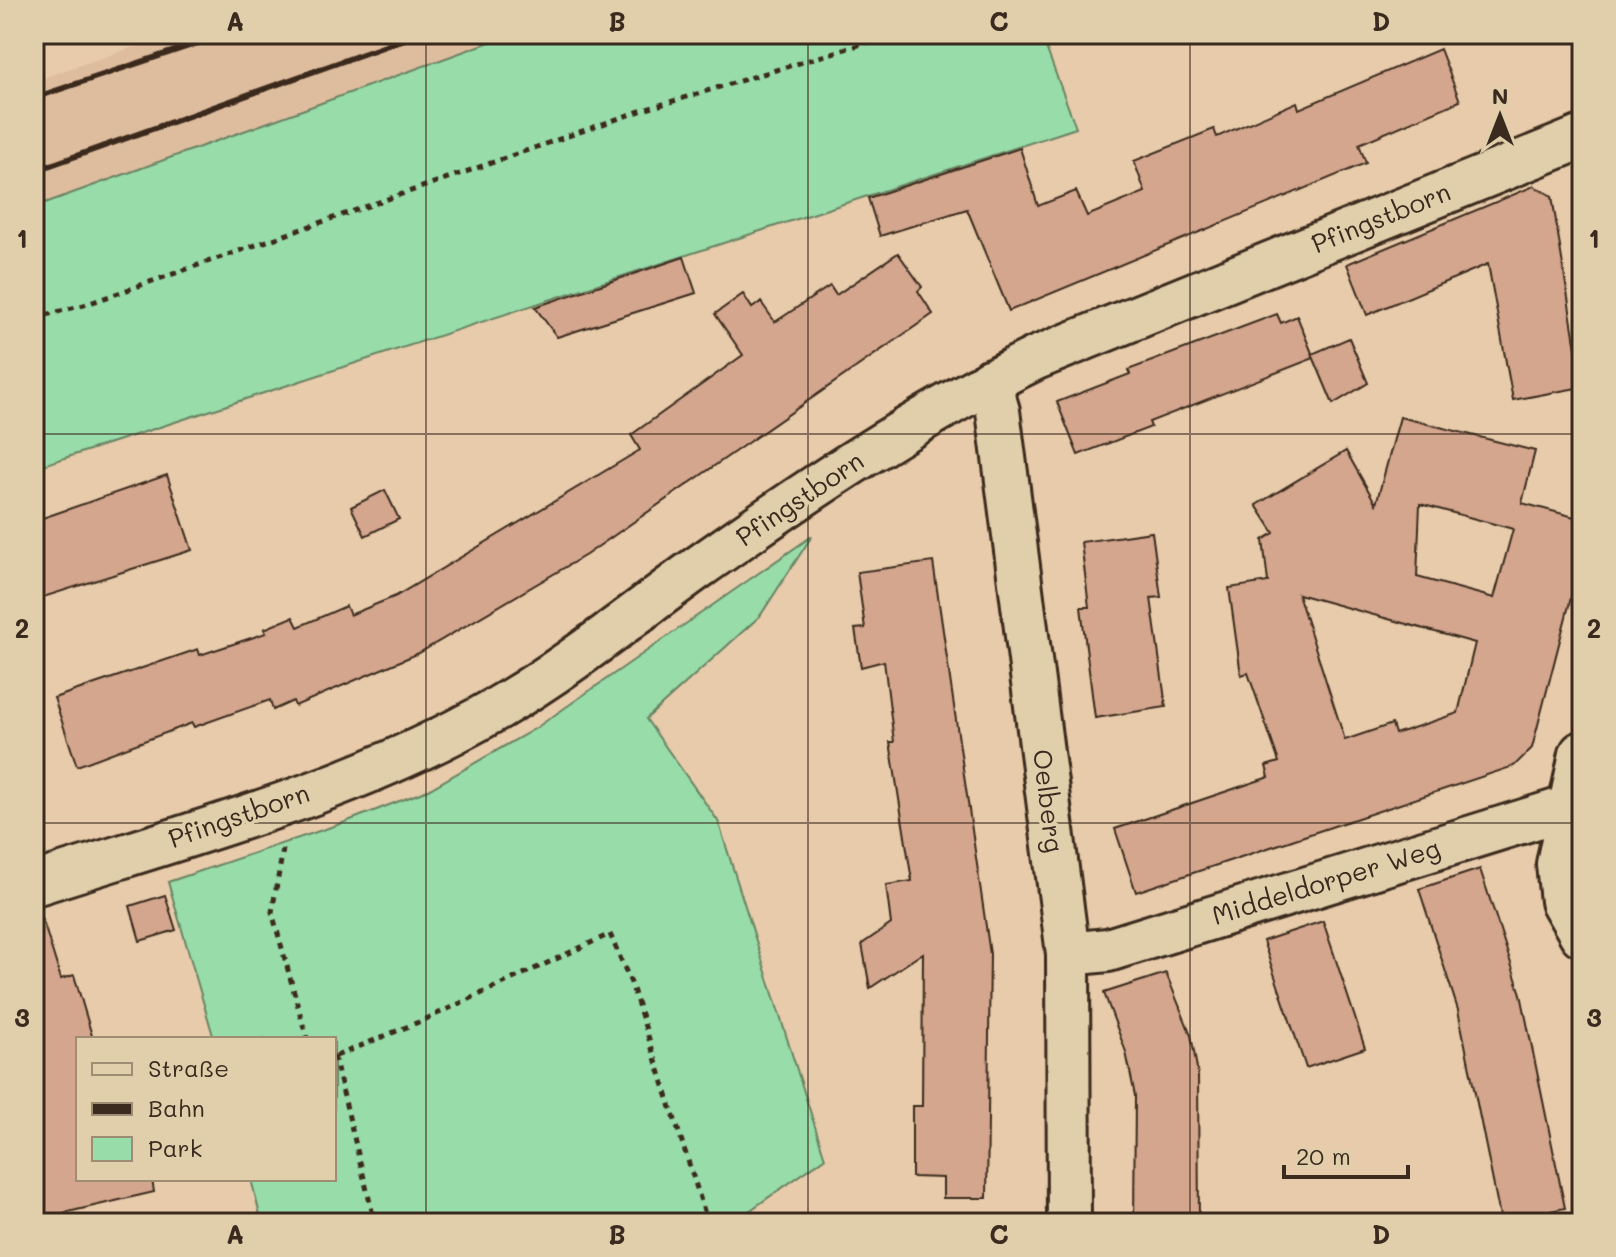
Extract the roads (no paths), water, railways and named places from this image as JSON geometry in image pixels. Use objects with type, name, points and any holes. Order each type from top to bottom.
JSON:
[{"type":"street","name":"Pfingstborn","points":[[34,884],[290,800],[428,747],[500,707],[852,463],[989,381],[1036,358],[1582,137]]},
{"type":"street","name":"Oelberg","points":[[989,381],[998,411],[1068,954],[1069,1223]]},
{"type":"street","points":[[1582,754],[1579,814],[1559,864],[1563,901],[1582,934]]},
{"type":"street","name":"Middeldorper Weg","points":[[1068,954],[1108,950],[1579,814]]},
{"type":"railway","points":[[34,98],[225,34]]},
{"type":"railway","points":[[34,171],[419,34]]}]
